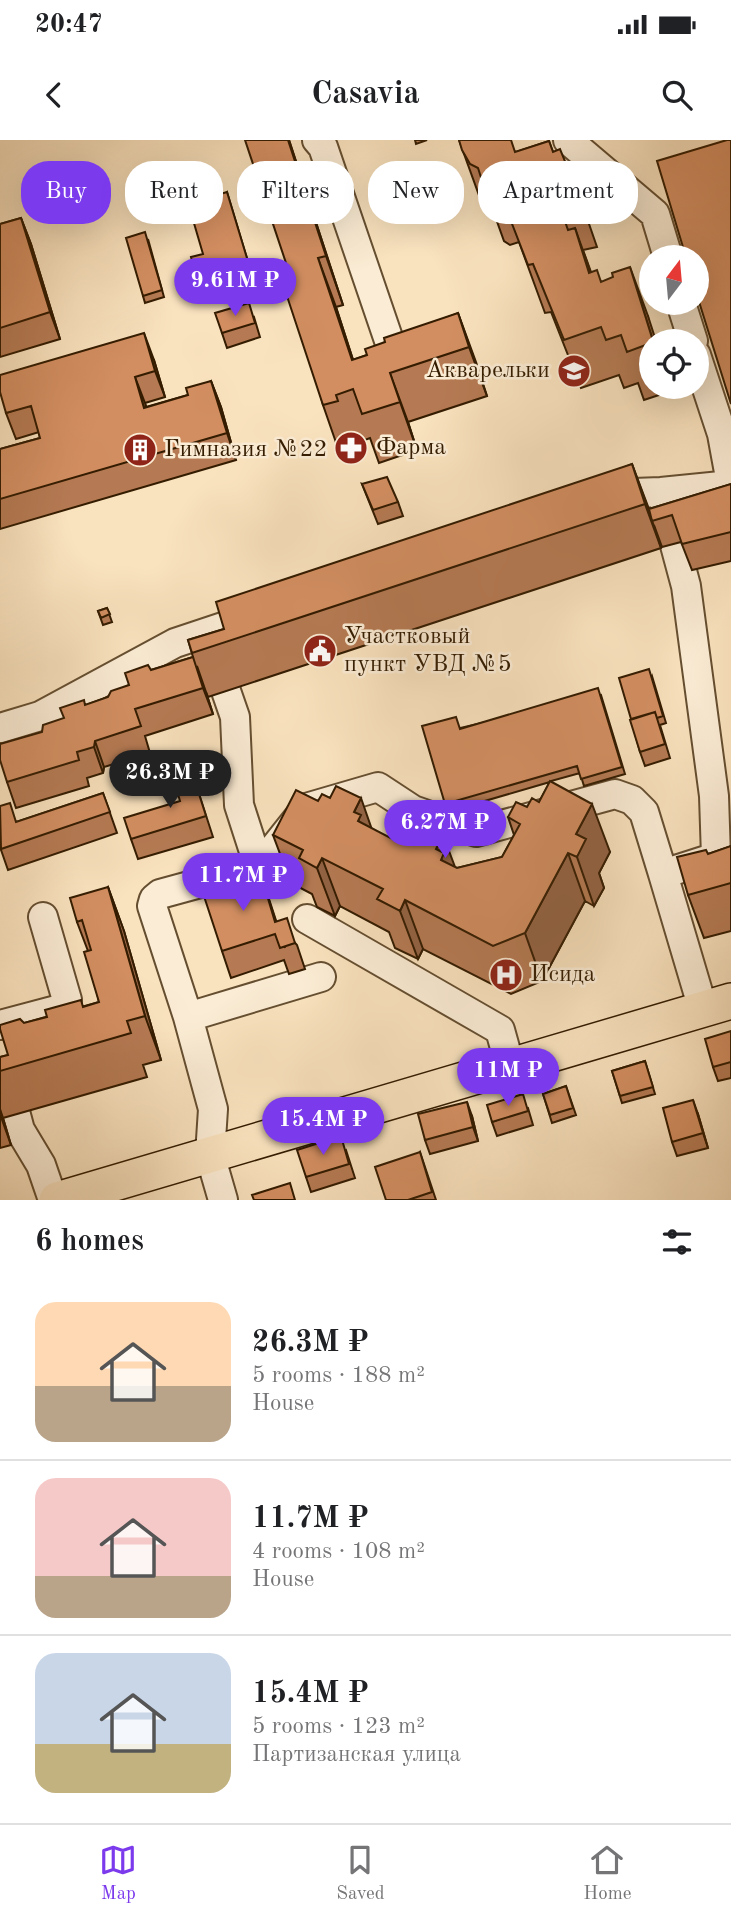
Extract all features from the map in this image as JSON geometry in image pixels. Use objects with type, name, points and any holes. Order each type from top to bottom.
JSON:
[{"type":"main road","points":[[55,1200],[717,1005]]},
{"type":"street","points":[[317,140],[323,146],[397,364]]},
{"type":"street","points":[[568,140],[655,214],[664,245]]},
{"type":"street","points":[[580,503],[606,494],[661,492],[731,484],[722,434],[709,394]]},
{"type":"street","points":[[661,492],[686,586],[724,855],[663,874]]},
{"type":"street","points":[[218,666],[284,606]]},
{"type":"street","points":[[0,728],[40,716],[175,643],[218,666],[235,717],[239,805],[259,867]]},
{"type":"street","points":[[223,1200],[210,1155],[213,1109],[188,1017],[152,906],[154,899],[160,894],[259,867],[306,808],[377,787],[413,810],[476,832],[615,794],[632,800],[644,812],[663,874],[717,1005]]},
{"type":"street","points":[[0,1026],[64,1008],[66,1005],[67,1000],[43,917]]},
{"type":"street","points":[[307,919],[500,1030],[510,1066]]},
{"type":"street","points":[[188,1017],[321,976]]},
{"type":"street","points":[[11,1104],[20,1130],[41,1166],[55,1200]]},
{"type":"building","points":[[245,140],[288,140],[295,161],[252,161]]},
{"type":"building","points":[[459,140],[511,140],[515,152],[549,141],[553,152],[560,149],[565,161],[478,161],[478,168],[470,164]]},
{"type":"building","points":[[731,140],[731,404],[703,315],[709,315],[709,245],[682,245],[657,161]]},
{"type":"building","points":[[227,192],[253,278],[201,293],[191,257],[203,254],[194,224],[223,224],[223,193]]},
{"type":"building","points":[[21,218],[50,312],[0,328],[0,224]]},
{"type":"building","points":[[273,224],[316,224],[326,256],[318,258],[352,360],[367,355],[365,349],[385,342],[384,338],[458,313],[469,347],[390,373],[400,402],[362,414],[353,389],[336,395],[338,401],[323,405],[279,272],[288,269]]},
{"type":"building","points":[[512,224],[566,224],[568,230],[575,228],[589,273],[597,270],[601,282],[613,277],[612,273],[630,267],[639,296],[639,315],[645,315],[649,329],[639,329],[639,348],[627,352],[621,335],[606,340],[601,327],[564,340],[533,264],[528,265]]},
{"type":"building","points":[[145,232],[162,290],[143,296],[126,238]]},
{"type":"building","points":[[249,303],[255,323],[222,333],[215,313]]},
{"type":"building","name":"Гимназия №22","points":[[144,333],[155,371],[135,377],[144,408],[188,395],[186,388],[211,381],[227,433],[0,499],[0,449],[40,438],[31,406],[6,413],[0,392],[0,375]]},
{"type":"building","points":[[632,464],[645,504],[192,653],[188,640],[224,629],[216,602]]},
{"type":"building","points":[[387,477],[398,502],[373,510],[362,484]]},
{"type":"building","points":[[731,484],[731,532],[682,544],[672,515],[652,521],[649,509]]},
{"type":"building","points":[[107,608],[110,614],[101,618],[98,611]]},
{"type":"building","points":[[193,657],[203,688],[135,709],[141,726],[95,741],[94,747],[77,752],[79,760],[7,782],[0,760],[0,744],[42,732],[43,725],[64,718],[60,708],[84,700],[85,705],[108,697],[111,691],[129,685],[125,673],[148,665],[151,670]]},
{"type":"building","points":[[649,669],[663,716],[657,718],[655,712],[631,719],[619,678]]},
{"type":"building","points":[[598,688],[622,767],[581,779],[577,766],[445,804],[422,726],[456,717],[460,729]]},
{"type":"building","points":[[655,712],[665,744],[640,752],[630,720]]},
{"type":"building","points":[[192,772],[206,816],[131,839],[124,818],[180,801],[173,777]]},
{"type":"building","points":[[550,781],[592,804],[576,834],[586,839],[577,857],[568,853],[525,933],[493,946],[405,900],[400,911],[377,899],[383,889],[322,858],[317,868],[299,858],[303,850],[273,835],[296,790],[318,801],[322,794],[330,798],[336,786],[361,798],[354,812],[361,815],[358,821],[400,843],[405,833],[413,838],[420,824],[443,835],[436,849],[444,853],[441,860],[457,868],[502,857],[520,824],[508,817],[516,802],[527,807],[532,798],[539,802]]},
{"type":"building","points":[[103,793],[110,812],[1,849],[0,806],[10,803],[16,822]]},
{"type":"building","points":[[731,846],[731,883],[688,895],[677,857],[706,850],[708,854]]},
{"type":"building","points":[[219,875],[223,888],[261,875],[275,922],[287,918],[295,943],[280,948],[275,934],[222,951],[199,881]]},
{"type":"building","points":[[108,887],[145,1016],[127,1021],[131,1033],[0,1071],[0,1057],[8,1055],[0,1025],[20,1019],[24,1023],[47,1017],[45,1010],[81,1000],[83,1007],[99,1002],[84,952],[91,950],[82,920],[77,922],[70,898]]},
{"type":"building","points":[[731,1031],[731,1062],[713,1067],[705,1039]]},
{"type":"building","points":[[645,1061],[653,1087],[620,1096],[612,1071]]},
{"type":"building","points":[[566,1086],[573,1108],[550,1115],[543,1094]]},
{"type":"building","points":[[523,1094],[528,1111],[492,1122],[487,1105]]},
{"type":"building","points":[[693,1100],[703,1133],[672,1142],[663,1108]]},
{"type":"building","points":[[467,1102],[473,1127],[425,1140],[418,1114]]},
{"type":"building","points":[[341,1136],[349,1164],[306,1177],[297,1150]]},
{"type":"building","points":[[420,1152],[432,1192],[408,1200],[386,1200],[375,1167]]},
{"type":"building","points":[[290,1183],[295,1200],[254,1200],[252,1195]]},
{"type":"place","name":"Акварельки","points":[[574,371]]},
{"type":"place","name":"Фарма","points":[[351,448]]},
{"type":"place","name":"Гимназия №22","points":[[140,450]]},
{"type":"place","name":"Участковый пункт УВД №5","points":[[320,651]]},
{"type":"place","name":"Исида","points":[[506,975]]}]
